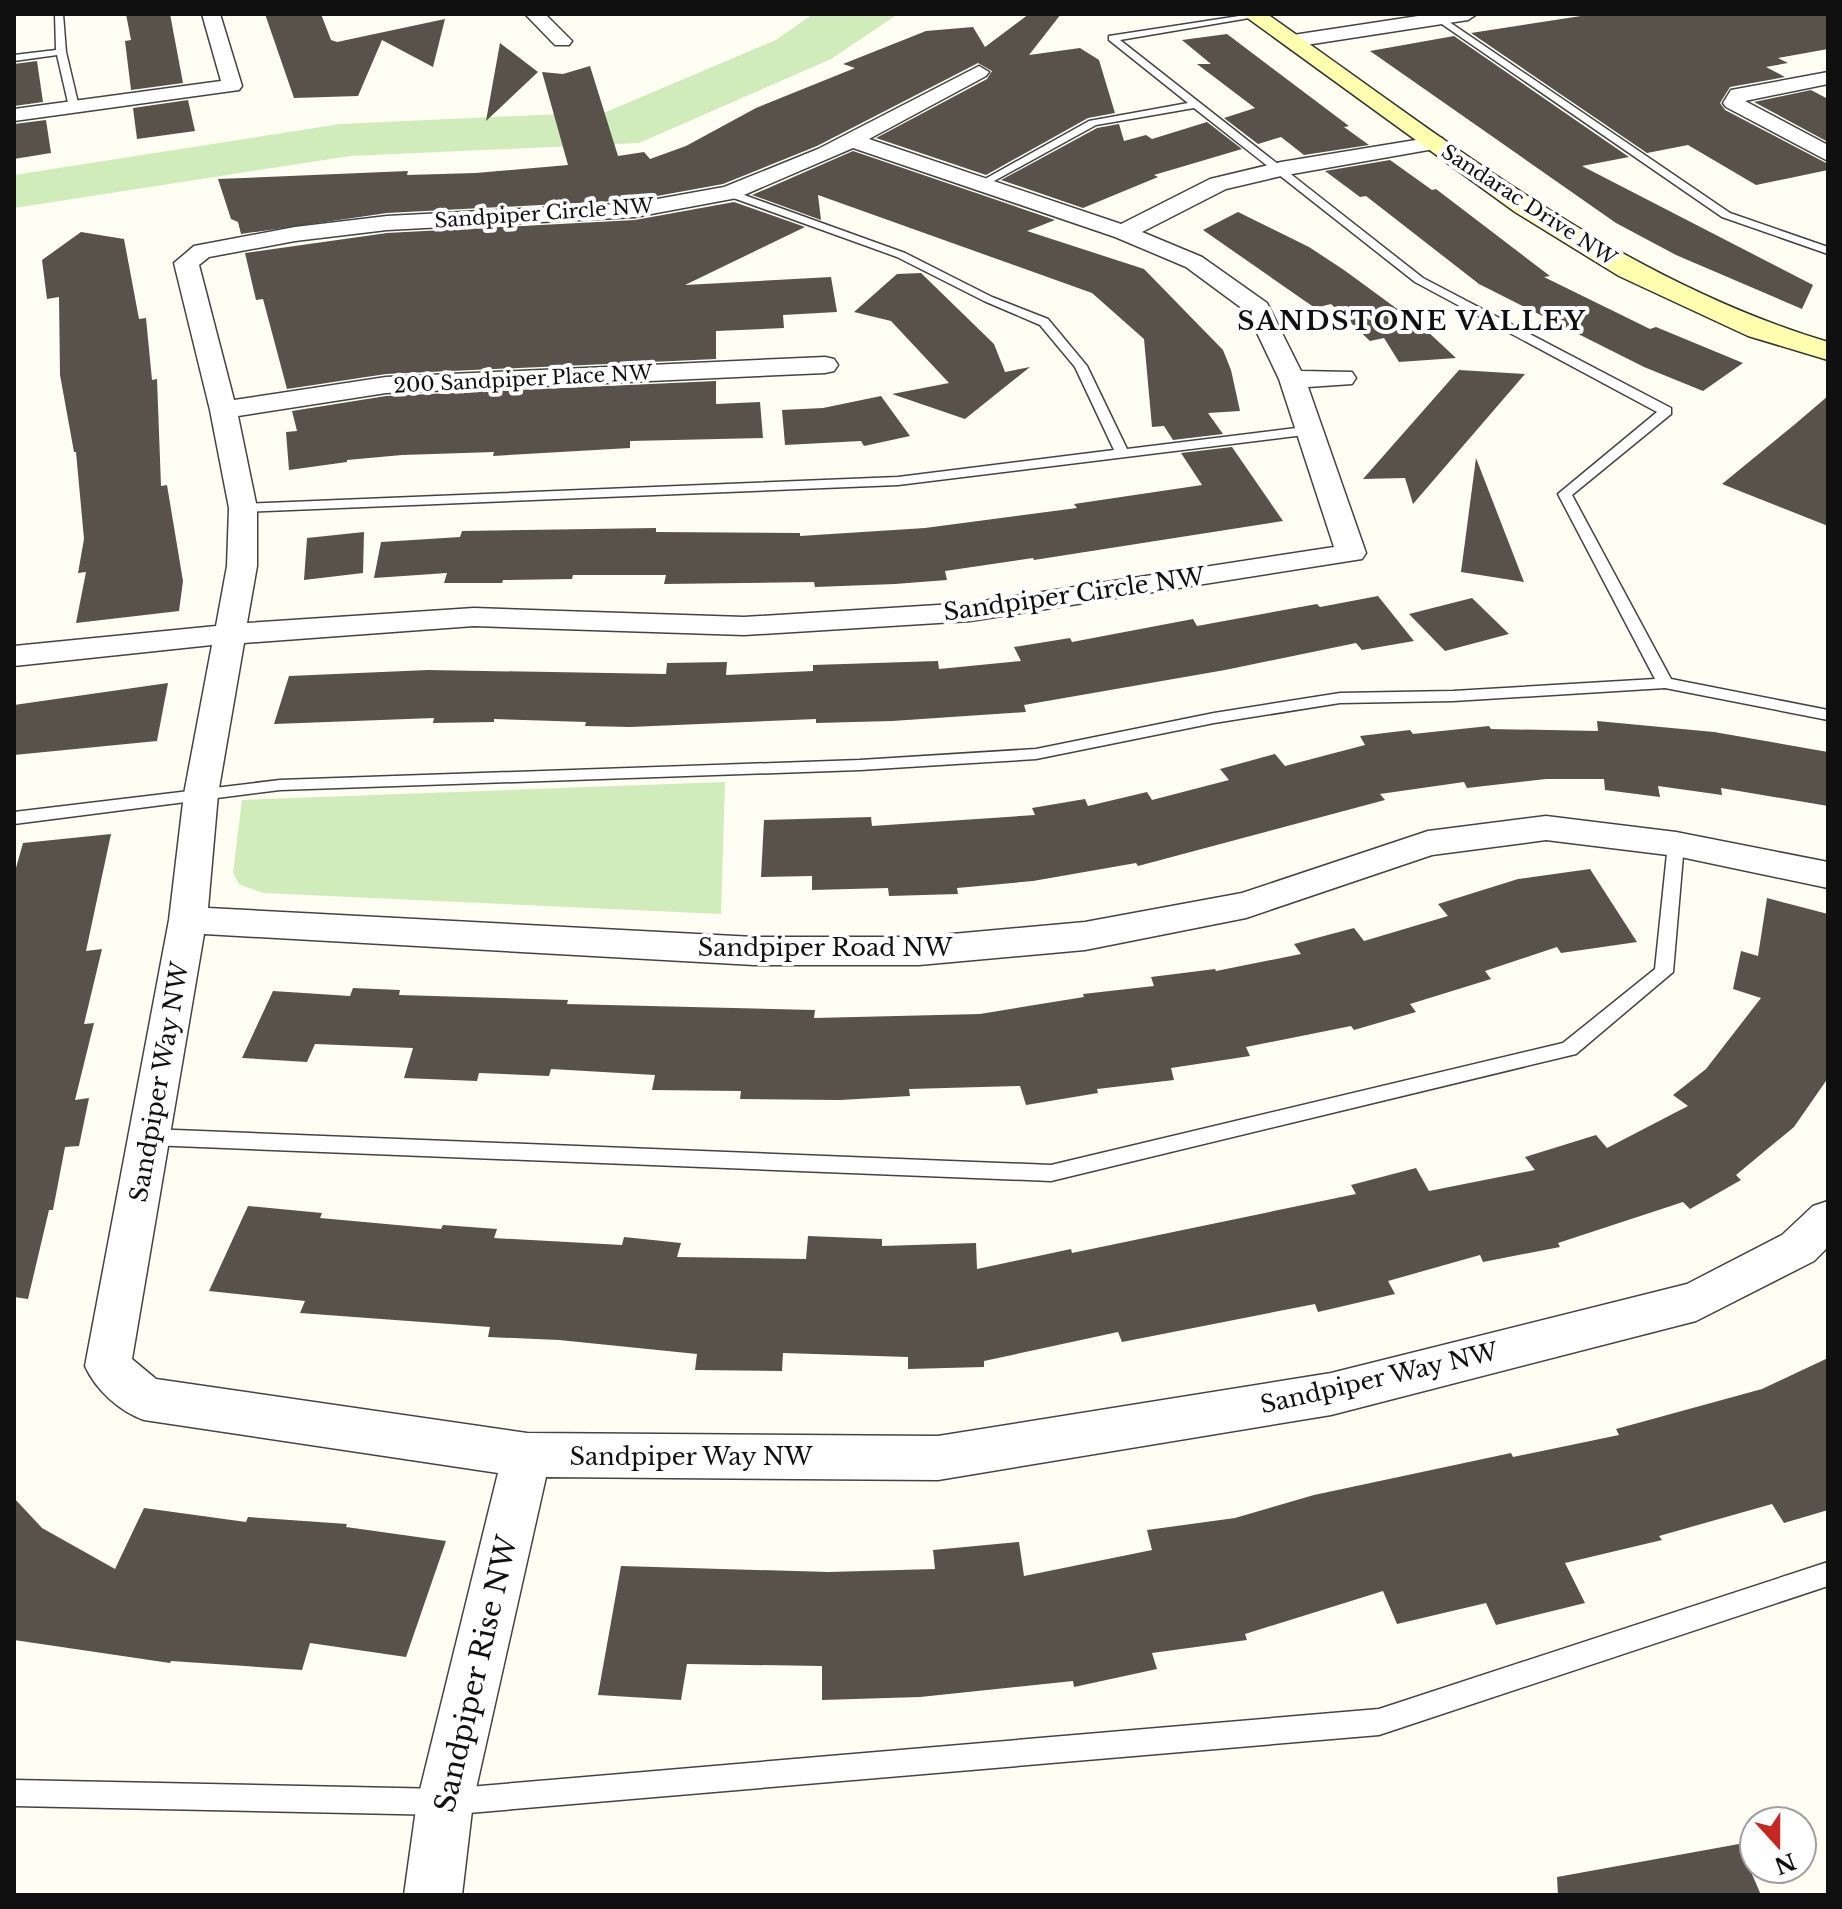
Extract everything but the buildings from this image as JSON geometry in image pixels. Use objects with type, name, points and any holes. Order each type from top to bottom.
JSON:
[{"type":"street","points":[[14,115],[232,86],[211,14]]},
{"type":"street","points":[[534,14],[562,41]]},
{"type":"street","points":[[1268,24],[1353,14]]},
{"type":"street","points":[[1268,24],[1439,18],[1468,14]]},
{"type":"street","name":"Sandarac Drive NW","points":[[1268,24],[1524,206],[1629,270],[1758,330],[1828,351]]},
{"type":"street","points":[[853,141],[979,72]]},
{"type":"street","points":[[1828,78],[1738,94],[1733,103],[1828,154]]},
{"type":"street","name":"Sandpiper Circle NW","points":[[201,794],[242,566],[243,508],[223,410],[186,263],[202,251],[295,234],[387,223],[635,210],[729,193],[853,141],[1123,232],[1194,262],[1258,308],[1312,430],[1351,553],[970,612],[744,626],[474,617],[230,634]]},
{"type":"street","points":[[1123,232],[1218,184],[1281,169],[1434,143]]},
{"type":"street","name":"200 Sandpiper Place NW","points":[[223,410],[386,385],[825,365]]},
{"type":"street","points":[[1292,379],[1343,378]]},
{"type":"street","points":[[14,656],[230,634]]},
{"type":"street","name":"Sandpiper Way NW","points":[[201,794],[188,920],[108,1366],[144,1399],[527,1455],[938,1458],[1331,1394],[1696,1301],[1798,1248],[1828,1219]]},
{"type":"street","name":"Sandpiper Road NW","points":[[188,920],[754,951],[919,951],[1085,936],[1246,905],[1428,843],[1546,828],[1676,844],[1828,875]]},
{"type":"street","name":"Sandpiper Rise NW","points":[[433,1895],[445,1802],[527,1455]]},
{"type":"lane","points":[[59,14],[61,52],[74,107]]},
{"type":"lane","points":[[1439,18],[1726,215],[1828,251]]},
{"type":"lane","points":[[1268,24],[1112,38],[1419,280],[1666,411],[1565,494],[1665,683]]},
{"type":"lane","points":[[14,58],[61,52]]},
{"type":"lane","points":[[981,184],[1093,123],[1198,104]]},
{"type":"lane","points":[[729,193],[901,255],[988,299],[1044,322],[1081,366],[1123,455]]},
{"type":"lane","points":[[243,508],[898,481],[1312,430]]},
{"type":"lane","points":[[14,818],[280,785],[860,765],[1036,754],[1214,718],[1340,698],[1453,696],[1665,683],[1828,715]]},
{"type":"lane","points":[[150,1137],[1051,1173],[1569,1049],[1664,972],[1676,844]]},
{"type":"lane","points":[[14,1793],[445,1802],[1379,1722],[1828,1574]]},
{"type":"green space","points":[[813,14],[898,14],[831,59],[639,143],[350,156],[14,208],[14,175],[340,124],[606,112],[776,40]]},
{"type":"green space","points":[[725,782],[721,914],[263,893],[239,884],[233,873],[242,800]]},
{"type":"district","name":"SANDSTONE VALLEY","points":[[1412,321]]}]
